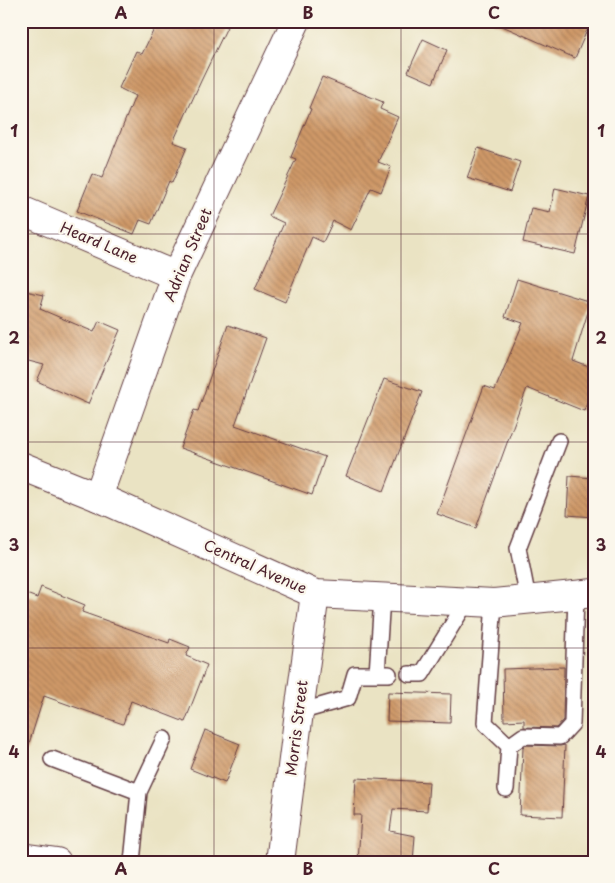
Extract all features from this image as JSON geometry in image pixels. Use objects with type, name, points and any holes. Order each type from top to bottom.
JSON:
[{"type":"street","name":"Adrian Street","points":[[98,497],[176,276],[296,21]]},
{"type":"street","name":"Heard Lane","points":[[21,210],[176,276]]},
{"type":"street","name":"Central Avenue","points":[[21,466],[98,497],[315,594],[494,603],[585,594]]},
{"type":"street","name":"Morris Street","points":[[280,862],[315,594]]},
{"type":"street","points":[[21,857],[57,862]]},
{"type":"lane","points":[[528,599],[518,548],[559,441]]},
{"type":"lane","points":[[509,746],[523,736],[560,737],[572,724],[585,594]]},
{"type":"lane","points":[[299,712],[348,698],[355,674],[383,674],[382,597]]},
{"type":"lane","points":[[409,674],[422,674],[467,601]]},
{"type":"lane","points":[[494,603],[485,723],[509,746]]},
{"type":"lane","points":[[132,862],[140,792],[164,739]]},
{"type":"lane","points":[[506,789],[509,746]]},
{"type":"lane","points":[[52,758],[140,792]]},
{"type":"building","points":[[158,21],[216,21],[227,27],[173,142],[187,147],[172,183],[169,181],[151,224],[140,220],[134,234],[77,211],[92,174],[102,178],[135,96],[119,88],[136,51],[142,54]]},
{"type":"building","points":[[491,21],[591,21],[575,58]]},
{"type":"building","points":[[423,39],[447,50],[433,83],[408,72]]},
{"type":"building","points":[[322,77],[383,102],[380,109],[398,117],[378,162],[391,167],[381,192],[371,188],[351,230],[333,221],[323,242],[312,237],[285,302],[255,289],[284,223],[269,216],[296,159],[291,157]]},
{"type":"building","points":[[478,148],[520,162],[510,192],[467,178]]},
{"type":"building","points":[[555,188],[589,196],[575,254],[523,242],[531,208],[550,212]]},
{"type":"building","points":[[517,279],[591,302],[573,361],[594,369],[594,385],[584,411],[527,388],[476,528],[437,514],[484,386],[495,390],[523,323],[505,317]]},
{"type":"building","points":[[21,290],[44,295],[40,309],[94,332],[99,321],[120,330],[88,404],[37,381],[44,365],[21,359]]},
{"type":"building","points":[[228,325],[266,338],[235,425],[325,457],[312,495],[180,448],[194,410],[198,411]]},
{"type":"building","points":[[384,379],[422,392],[384,491],[346,476]]},
{"type":"building","points":[[569,476],[594,478],[594,517],[567,515]]},
{"type":"building","points":[[41,587],[85,605],[82,612],[169,643],[170,639],[190,647],[186,656],[207,665],[185,722],[131,701],[123,724],[44,696],[26,753],[21,752],[21,592],[37,598]]},
{"type":"building","points":[[564,667],[563,720],[556,728],[524,727],[524,720],[504,721],[503,669]]},
{"type":"building","points":[[388,692],[451,694],[450,723],[387,721]]},
{"type":"building","points":[[205,730],[240,744],[225,783],[190,769]]},
{"type":"building","points":[[526,745],[565,745],[562,817],[520,815],[523,748]]},
{"type":"building","points":[[356,778],[429,782],[427,811],[393,809],[390,831],[415,836],[413,862],[358,862],[361,815],[354,815]]}]
